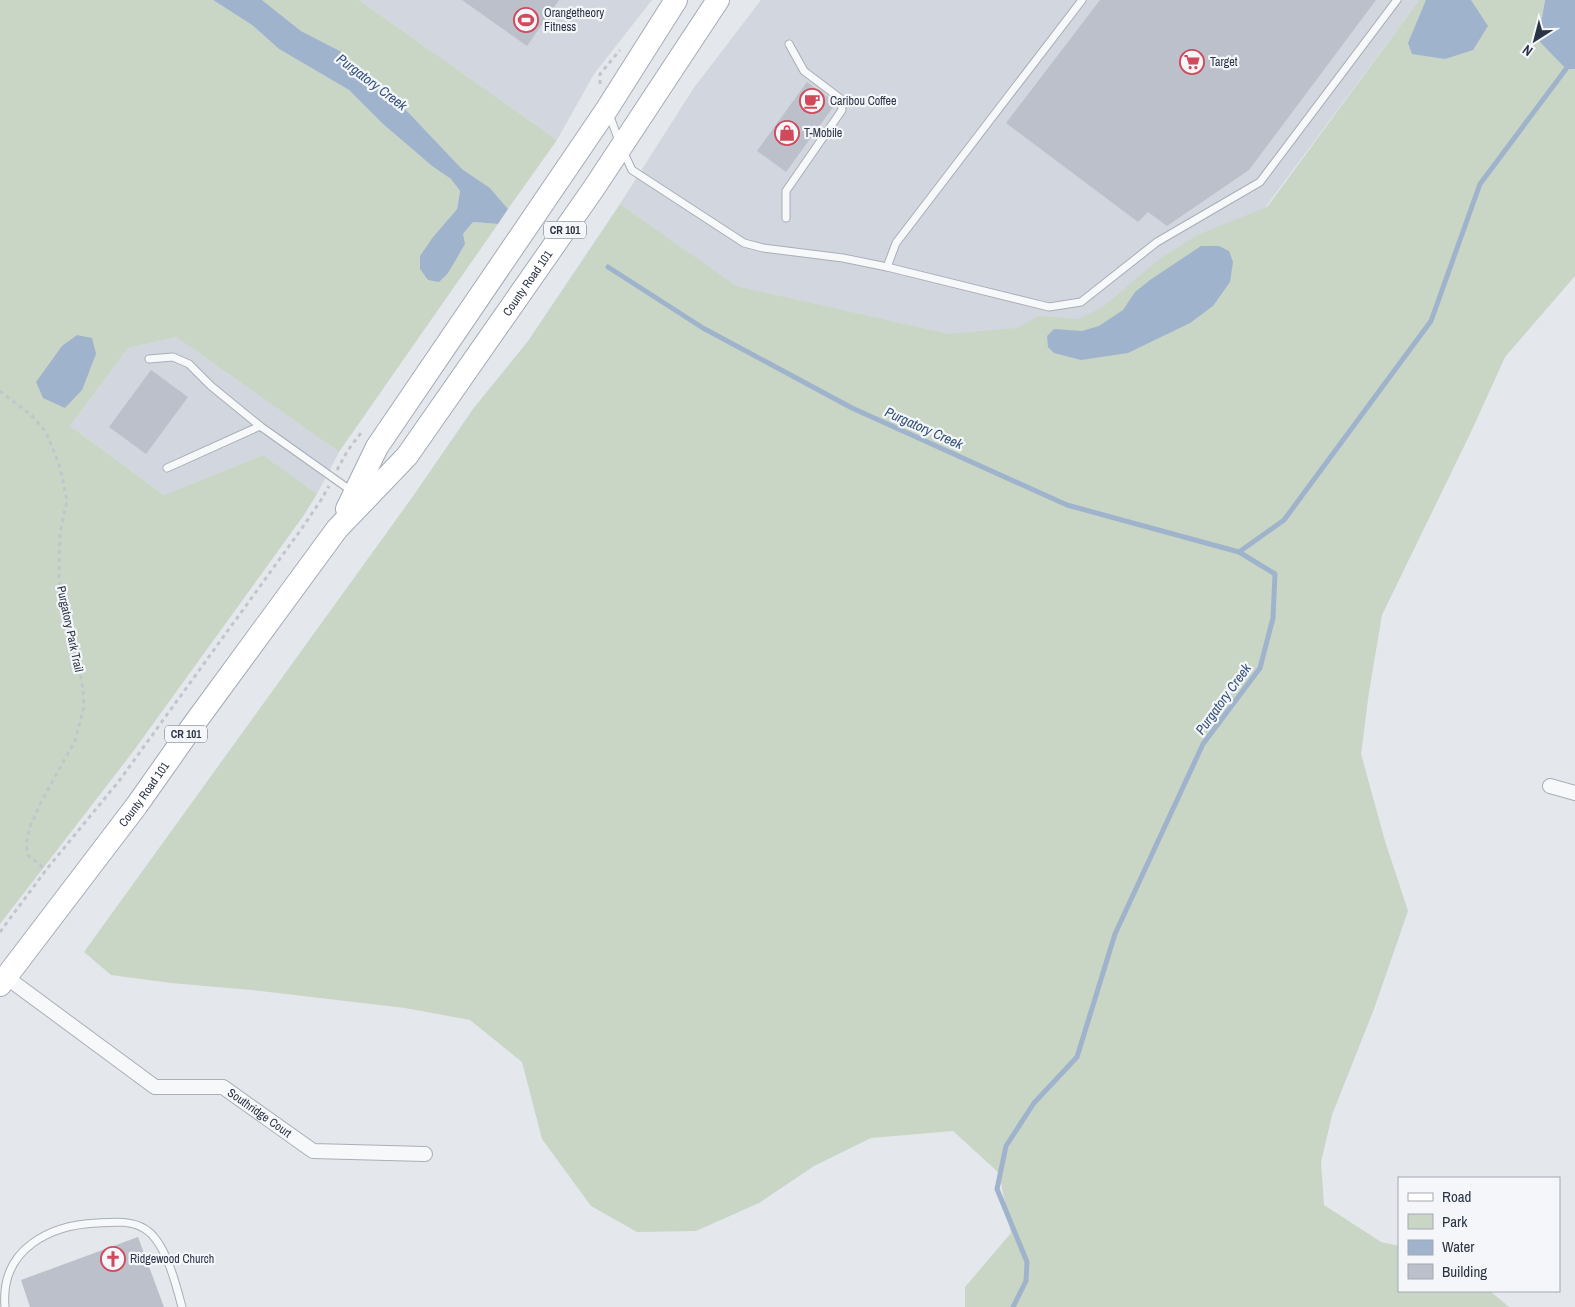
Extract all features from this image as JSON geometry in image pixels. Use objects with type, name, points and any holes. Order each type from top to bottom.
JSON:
[{"type":"main road","name":"County Road 101","points":[[360,496],[377,447],[607,108],[676,0]]},
{"type":"main road","name":"County Road 101","points":[[3,981],[137,805],[360,496],[407,456],[594,188],[718,0]]},
{"type":"street","points":[[1550,786],[1575,793]]},
{"type":"street","name":"Southridge Court","points":[[3,981],[155,1086],[223,1087],[313,1151],[425,1154]]},
{"type":"lane","points":[[887,266],[896,243],[1082,0]]},
{"type":"lane","points":[[607,108],[621,147],[632,170],[744,243],[763,248],[843,258],[887,266],[1049,307],[1080,302],[1157,242],[1260,182],[1397,0]]},
{"type":"lane","points":[[786,218],[786,191],[842,110],[841,99],[804,71],[789,44]]},
{"type":"lane","points":[[148,359],[173,357],[189,364],[211,386],[260,426],[360,496]]},
{"type":"lane","points":[[167,468],[260,426]]},
{"type":"lane","points":[[5,1307],[1,1296],[1,1277],[15,1252],[24,1244],[60,1228],[85,1223],[129,1222],[146,1229],[158,1243],[174,1279],[182,1307]]},
{"type":"path","points":[[600,86],[600,74],[625,43]]},
{"type":"path","name":"Purgatory Park Trail","points":[[0,390],[31,415],[46,432],[60,467],[67,501],[60,532],[59,577],[64,612],[79,667],[84,707],[75,741],[41,802],[30,827],[26,844],[28,855],[46,870]]},
{"type":"path","points":[[0,932],[46,870],[133,762],[300,532],[322,500],[348,450],[366,428]]},
{"type":"shaded area","points":[[359,0],[652,0],[594,74],[557,140]]},
{"type":"shaded area","points":[[761,0],[1419,0],[1267,205],[1229,297],[1081,364],[735,286],[620,204],[693,89]]},
{"type":"shaded area","points":[[176,337],[339,452],[317,494],[263,455],[164,495],[70,426],[128,348]]},
{"type":"green space","points":[[0,0],[213,0],[252,25],[279,49],[349,90],[383,124],[432,166],[451,179],[460,191],[457,209],[433,237],[463,234],[473,222],[498,224],[339,452],[176,337],[128,348],[70,426],[164,495],[263,455],[317,494],[304,515],[132,753],[0,924]]},
{"type":"green space","points":[[262,0],[359,0],[557,140],[508,209],[490,188],[462,169],[406,110],[340,51],[301,31]]},
{"type":"green space","points":[[1419,0],[1545,0],[1538,40],[1566,69],[1575,69],[1575,276],[1505,357],[1471,432],[1382,615],[1361,754],[1385,841],[1408,911],[1374,1009],[1332,1115],[1321,1162],[1324,1205],[1381,1242],[1398,1246],[1398,1292],[1491,1292],[1509,1307],[965,1307],[965,1287],[1011,1233],[999,1173],[953,1131],[871,1138],[814,1166],[759,1203],[696,1231],[637,1232],[591,1206],[542,1139],[522,1062],[470,1020],[405,1008],[111,975],[84,952],[411,499],[473,409],[528,341],[620,204],[736,286],[949,334],[1017,328],[1039,316],[1079,319],[1103,307],[1157,261],[1197,235],[1267,207]]},
{"type":"water","points":[[213,0],[262,0],[301,31],[340,51],[406,110],[462,169],[490,188],[508,209],[498,224],[473,222],[463,234],[465,244],[448,273],[439,282],[428,280],[420,269],[420,256],[433,237],[457,209],[460,191],[451,179],[432,166],[383,124],[349,90],[279,49],[252,25]]},
{"type":"water","points":[[1426,0],[1471,0],[1488,26],[1473,50],[1445,59],[1412,54],[1408,43]]},
{"type":"water","points":[[1545,0],[1575,0],[1575,69],[1566,69],[1538,40]]},
{"type":"water","points":[[1201,246],[1219,246],[1229,251],[1233,262],[1230,282],[1213,306],[1190,323],[1128,353],[1081,360],[1054,353],[1048,347],[1047,336],[1054,329],[1082,331],[1099,326],[1123,310],[1135,292],[1150,280]]},
{"type":"water","points":[[77,335],[92,338],[96,354],[82,390],[65,408],[43,398],[36,382],[62,346]]},
{"type":"building","points":[[462,0],[559,0],[527,46]]},
{"type":"building","name":"Target","points":[[1100,0],[1376,0],[1249,170],[1167,226],[1148,212],[1138,222],[1006,123]]},
{"type":"building","points":[[807,82],[836,103],[786,172],[757,151]]},
{"type":"building","points":[[151,370],[188,397],[146,454],[109,427]]},
{"type":"building","name":"Ridgewood Church","points":[[138,1237],[164,1307],[30,1307],[21,1280]]},
{"type":"waterway","points":[[1239,552],[1284,520],[1431,321],[1480,184],[1566,69]]},
{"type":"waterway","name":"Purgatory Creek","points":[[608,267],[703,328],[852,408],[1067,505],[1239,552],[1275,574],[1273,618],[1260,668],[1203,744],[1115,934],[1077,1057],[1034,1103],[1006,1146],[997,1189],[1027,1262],[1026,1281],[1013,1307]]},
{"type":"place","name":"Orangetheory Fitness","points":[[526,20]]},
{"type":"place","name":"Target","points":[[1192,62]]},
{"type":"place","name":"Caribou Coffee","points":[[812,101]]},
{"type":"place","name":"T-Mobile","points":[[787,133]]},
{"type":"place","name":"Ridgewood Church","points":[[113,1259]]}]
